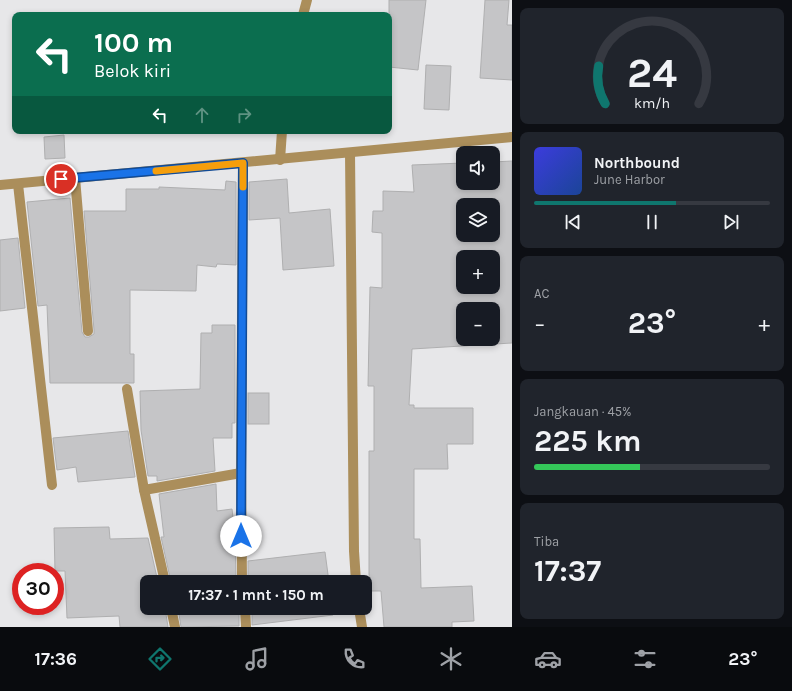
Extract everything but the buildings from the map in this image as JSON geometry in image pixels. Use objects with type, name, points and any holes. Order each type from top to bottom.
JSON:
[{"type":"street","points":[[304,12],[307,0]]},
{"type":"street","points":[[280,160],[282,134]]},
{"type":"street","points":[[0,185],[280,160],[512,137]]},
{"type":"street","points":[[350,153],[354,551],[356,575]]},
{"type":"street","points":[[242,575],[243,163]]},
{"type":"street","points":[[76,178],[88,331]]},
{"type":"street","points":[[18,184],[52,485]]},
{"type":"street","points":[[127,389],[144,490],[163,575]]},
{"type":"street","points":[[144,490],[241,473]]},
{"type":"street","points":[[172,615],[175,627]]},
{"type":"street","points":[[245,615],[246,627]]},
{"type":"street","points":[[360,615],[362,627]]},
{"type":"slow traffic","points":[[156,171],[243,163],[243,187]]},
{"type":"route","points":[[61,179],[243,163],[241,536]]}]
